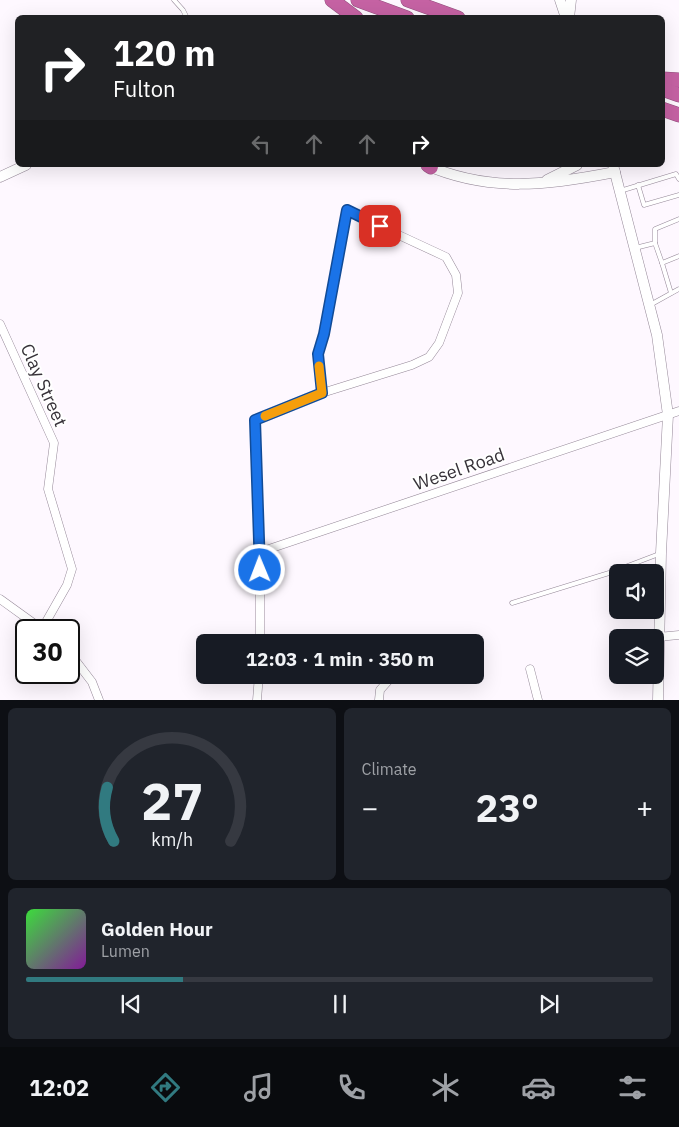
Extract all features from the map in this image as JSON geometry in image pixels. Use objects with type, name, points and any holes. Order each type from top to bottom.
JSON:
[{"type":"highway","points":[[332,0],[352,15]]},
{"type":"highway","points":[[358,0],[399,15]]},
{"type":"highway","points":[[408,0],[450,15]]},
{"type":"highway","points":[[665,80],[679,80]]},
{"type":"highway","points":[[665,90],[679,95]]},
{"type":"highway","points":[[665,110],[679,115]]},
{"type":"street","points":[[560,0],[567,15]]},
{"type":"street","points":[[568,15],[571,0]]},
{"type":"street","points":[[0,177],[22,167]]},
{"type":"street","points":[[431,167],[471,180],[494,184],[551,184],[614,169],[650,305],[663,367],[668,415],[658,629]]},
{"type":"street","points":[[535,184],[573,167]]},
{"type":"street","points":[[260,634],[260,552],[255,420],[322,393],[430,358],[458,293],[456,275],[446,257],[347,210],[324,334],[318,354],[322,393]]},
{"type":"street","name":"Clay Street","points":[[0,324],[54,443],[48,489],[72,569],[67,585],[48,619]]},
{"type":"street","name":"Wesel Road","points":[[260,552],[679,411]]},
{"type":"street","points":[[0,600],[27,619]]},
{"type":"street","points":[[664,636],[679,635]]},
{"type":"street","points":[[80,666],[92,682],[99,700]]},
{"type":"street","points":[[530,669],[538,700]]},
{"type":"street","points":[[257,700],[258,684]]},
{"type":"street","points":[[379,700],[380,690],[385,684]]},
{"type":"street","points":[[658,684],[658,700]]},
{"type":"lane","points":[[174,0],[186,15]]},
{"type":"lane","points":[[620,191],[676,174],[679,178]]},
{"type":"lane","points":[[638,186],[644,205],[679,195]]},
{"type":"lane","points":[[671,293],[655,243],[655,229],[679,219]]},
{"type":"lane","points":[[635,248],[655,243]]},
{"type":"lane","points":[[662,263],[679,256]]},
{"type":"lane","points":[[650,305],[679,289]]},
{"type":"lane","points":[[512,603],[609,573],[661,553]]},
{"type":"slow traffic","points":[[265,416],[322,393],[319,366]]},
{"type":"route","points":[[260,570],[255,420],[322,393],[318,354],[324,334],[347,210],[380,226]]}]
